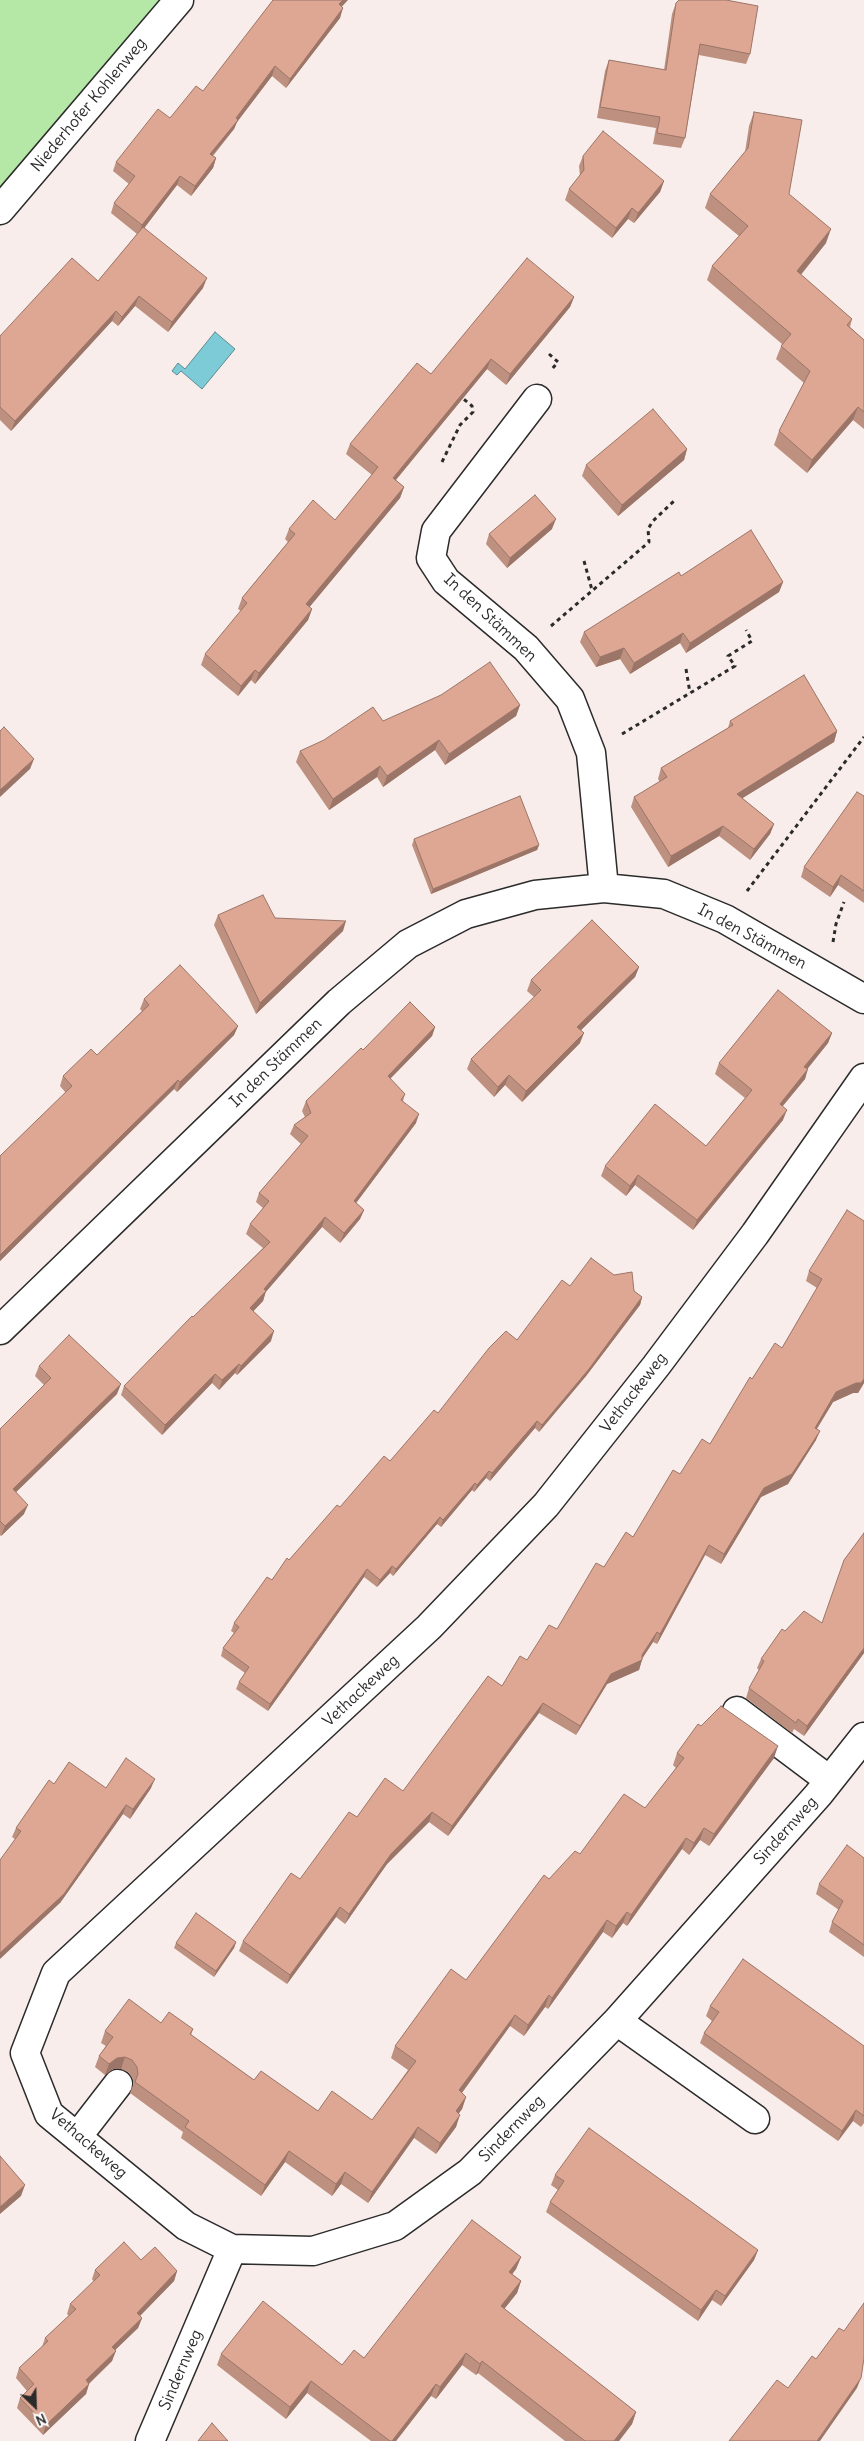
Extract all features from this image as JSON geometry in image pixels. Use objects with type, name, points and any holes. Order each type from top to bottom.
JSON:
[{"type":"street","name":"Niederhofer Kohlenweg","points":[[0,210],[179,0]]},
{"type":"street","name":"In den Stämmen","points":[[537,399],[436,531],[431,558],[446,581],[526,648],[570,699],[591,752],[604,888]]},
{"type":"street","name":"In den Stämmen","points":[[0,1330],[339,1002],[408,944],[466,914],[535,895],[604,888],[664,894],[725,920],[864,999]]},
{"type":"street","name":"Vethackeweg","points":[[232,2249],[186,2226],[50,2114],[25,2053],[56,1974],[429,1627],[546,1505],[656,1366],[749,1242],[864,1078]]},
{"type":"street","points":[[737,1710],[829,1780]]},
{"type":"street","name":"Sindernweg","points":[[150,2441],[232,2249],[313,2251],[395,2226],[470,2172],[617,2021],[829,1780],[864,1737]]},
{"type":"street","points":[[617,2021],[755,2119]]},
{"type":"street","points":[[77,2137],[118,2084]]},
{"type":"path","points":[[456,504],[441,485],[440,468],[460,424],[473,412],[472,406],[457,393]]},
{"type":"path","points":[[526,648],[648,542],[648,529],[652,520],[675,500]]},
{"type":"path","points":[[584,561],[592,590]]},
{"type":"path","points":[[591,752],[735,666],[728,656],[752,641],[746,630]]},
{"type":"path","points":[[686,669],[690,692]]},
{"type":"path","points":[[725,920],[864,737]]},
{"type":"green space","points":[[0,0],[179,0],[0,210]]},
{"type":"water","points":[[215,332],[235,349],[202,389],[181,371],[177,375],[172,371],[178,363],[185,369]]},
{"type":"building","points":[[273,0],[343,0],[339,4],[343,8],[290,79],[275,66],[236,118],[238,120],[210,154],[216,158],[195,186],[180,176],[142,225],[114,203],[135,176],[116,162],[158,109],[170,118],[196,86],[203,91]]},
{"type":"building","points":[[679,0],[726,0],[758,6],[750,54],[700,44],[685,138],[657,133],[660,117],[600,107],[609,60],[666,70],[676,3]]},
{"type":"building","points":[[754,112],[802,120],[789,194],[831,229],[797,271],[852,319],[847,325],[864,340],[864,412],[858,407],[812,460],[779,431],[810,371],[781,346],[791,334],[712,266],[748,226],[710,194],[748,148]]},
{"type":"building","points":[[603,131],[664,181],[638,213],[632,208],[616,228],[569,189],[584,170],[583,156]]},
{"type":"building","points":[[143,227],[207,278],[172,322],[139,296],[122,317],[116,311],[15,421],[0,407],[0,336],[72,258],[98,281]]},
{"type":"building","points":[[527,258],[574,297],[510,374],[491,359],[393,478],[404,487],[306,604],[312,609],[259,673],[255,670],[241,686],[205,654],[247,603],[242,598],[295,534],[289,529],[313,500],[335,520],[378,467],[350,444],[417,363],[431,374]]},
{"type":"building","points":[[653,409],[687,449],[622,505],[586,465]]},
{"type":"building","points":[[535,495],[556,519],[510,558],[489,534]]},
{"type":"building","points":[[751,530],[783,582],[690,643],[683,633],[634,663],[624,648],[600,657],[584,632],[679,572],[681,576]]},
{"type":"building","points":[[490,662],[520,705],[449,754],[439,740],[387,776],[380,766],[333,799],[300,751],[324,740],[373,707],[383,721],[441,695]]},
{"type":"building","points":[[804,675],[837,731],[737,794],[774,824],[754,849],[723,826],[671,856],[634,797],[667,777],[661,768],[733,725],[730,721]]},
{"type":"building","points":[[4,727],[34,759],[0,790],[0,731]]},
{"type":"building","points":[[857,792],[864,796],[864,891],[841,875],[833,887],[804,867]]},
{"type":"building","points":[[520,796],[539,845],[433,889],[414,839]]},
{"type":"building","points":[[263,895],[275,918],[346,921],[260,1003],[218,915]]},
{"type":"building","points":[[592,920],[639,967],[577,1027],[584,1033],[526,1091],[509,1075],[498,1087],[471,1059],[541,990],[531,980]]},
{"type":"building","points":[[180,965],[238,1026],[180,1082],[178,1080],[0,1255],[0,1156],[72,1086],[63,1076],[91,1049],[97,1055],[149,1005],[144,999]]},
{"type":"building","points":[[778,990],[832,1033],[804,1067],[808,1069],[780,1104],[787,1110],[697,1220],[638,1175],[630,1186],[605,1166],[655,1104],[706,1146],[752,1090],[719,1063]]},
{"type":"building","points":[[410,1002],[435,1027],[388,1076],[405,1094],[401,1100],[419,1114],[354,1201],[364,1210],[344,1233],[325,1217],[264,1289],[266,1291],[250,1308],[274,1331],[241,1366],[239,1364],[222,1380],[215,1374],[165,1425],[124,1386],[192,1316],[270,1242],[250,1224],[269,1201],[259,1193],[308,1136],[294,1125],[311,1113],[306,1101],[361,1048],[363,1050]]},
{"type":"building","points":[[847,1210],[864,1221],[864,1379],[861,1383],[856,1383],[836,1392],[815,1428],[820,1431],[792,1474],[764,1488],[724,1554],[709,1545],[660,1634],[657,1632],[642,1655],[642,1660],[611,1674],[580,1726],[543,1703],[452,1826],[432,1812],[391,1854],[349,1914],[340,1907],[290,1975],[243,1941],[291,1873],[300,1879],[349,1812],[357,1817],[385,1778],[403,1791],[488,1676],[502,1686],[520,1656],[527,1660],[549,1625],[557,1629],[596,1563],[604,1567],[626,1532],[633,1537],[673,1470],[680,1474],[702,1439],[710,1444],[750,1377],[752,1379],[775,1343],[782,1348],[822,1279],[809,1271]]},
{"type":"building","points":[[591,1258],[614,1275],[632,1272],[634,1291],[642,1297],[589,1369],[542,1425],[537,1421],[492,1473],[489,1471],[477,1485],[475,1483],[443,1520],[440,1517],[396,1569],[392,1566],[380,1580],[367,1569],[270,1704],[239,1682],[249,1667],[223,1648],[239,1627],[234,1623],[267,1577],[272,1580],[287,1558],[289,1560],[337,1505],[340,1507],[384,1456],[390,1461],[434,1410],[438,1413],[489,1348],[506,1331],[517,1340],[562,1280],[570,1286]]},
{"type":"building","points":[[69,1335],[121,1384],[13,1489],[28,1505],[5,1526],[0,1521],[0,1429],[51,1378],[39,1366]]},
{"type":"building","points":[[864,1533],[864,1648],[807,1726],[798,1719],[796,1723],[749,1688],[764,1661],[761,1659],[782,1629],[785,1631],[804,1611],[822,1623],[844,1560]]},
{"type":"building","points":[[721,1706],[778,1746],[714,1834],[704,1828],[694,1843],[686,1838],[631,1915],[627,1912],[616,1926],[607,1920],[552,1998],[549,1995],[528,2025],[515,2015],[459,2090],[466,2097],[456,2111],[460,2115],[440,2143],[418,2127],[372,2192],[345,2172],[336,2184],[289,2151],[265,2185],[185,2127],[189,2121],[135,2082],[138,2074],[137,2067],[132,2060],[125,2057],[117,2058],[109,2064],[99,2056],[113,2037],[105,2031],[129,1999],[161,2023],[169,2012],[193,2029],[190,2034],[254,2080],[261,2071],[318,2111],[332,2091],[372,2120],[416,2061],[395,2046],[451,1969],[466,1980],[544,1875],[549,1879],[575,1851],[580,1854],[624,1794],[645,1808],[684,1758],[677,1753],[698,1724],[701,1726]]},
{"type":"building","points":[[126,1758],[155,1779],[133,1809],[126,1805],[64,1894],[0,1953],[0,1860],[21,1831],[16,1828],[49,1780],[54,1784],[69,1762],[106,1788]]},
{"type":"building","points":[[847,1845],[864,1858],[864,1945],[832,1922],[843,1901],[819,1884]]},
{"type":"building","points":[[196,1913],[236,1942],[216,1971],[176,1943]]},
{"type":"building","points":[[743,1959],[864,2046],[864,2116],[856,2110],[842,2131],[704,2033],[719,2012],[710,2006]]},
{"type":"building","points":[[589,2128],[758,2250],[725,2296],[716,2290],[701,2310],[550,2202],[564,2181],[555,2175]]},
{"type":"building","points":[[0,2156],[25,2185],[0,2207]]},
{"type":"building","points":[[472,2220],[521,2257],[509,2272],[521,2281],[501,2306],[636,2412],[614,2441],[585,2441],[482,2361],[480,2364],[466,2353],[440,2387],[436,2384],[392,2441],[311,2381],[290,2407],[221,2354],[263,2301],[342,2365],[354,2350],[364,2358]]},
{"type":"building","points":[[124,2242],[141,2260],[155,2247],[177,2271],[137,2313],[142,2318],[112,2347],[116,2351],[86,2380],[89,2384],[46,2425],[20,2398],[34,2384],[19,2368],[48,2341],[45,2338],[76,2309],[70,2304],[100,2275],[95,2270]]},
{"type":"building","points":[[864,2303],[864,2358],[861,2378],[817,2441],[729,2441],[777,2380],[788,2388],[812,2356],[816,2359],[839,2328],[844,2331]]},
{"type":"building","points":[[212,2423],[228,2441],[198,2441]]}]
